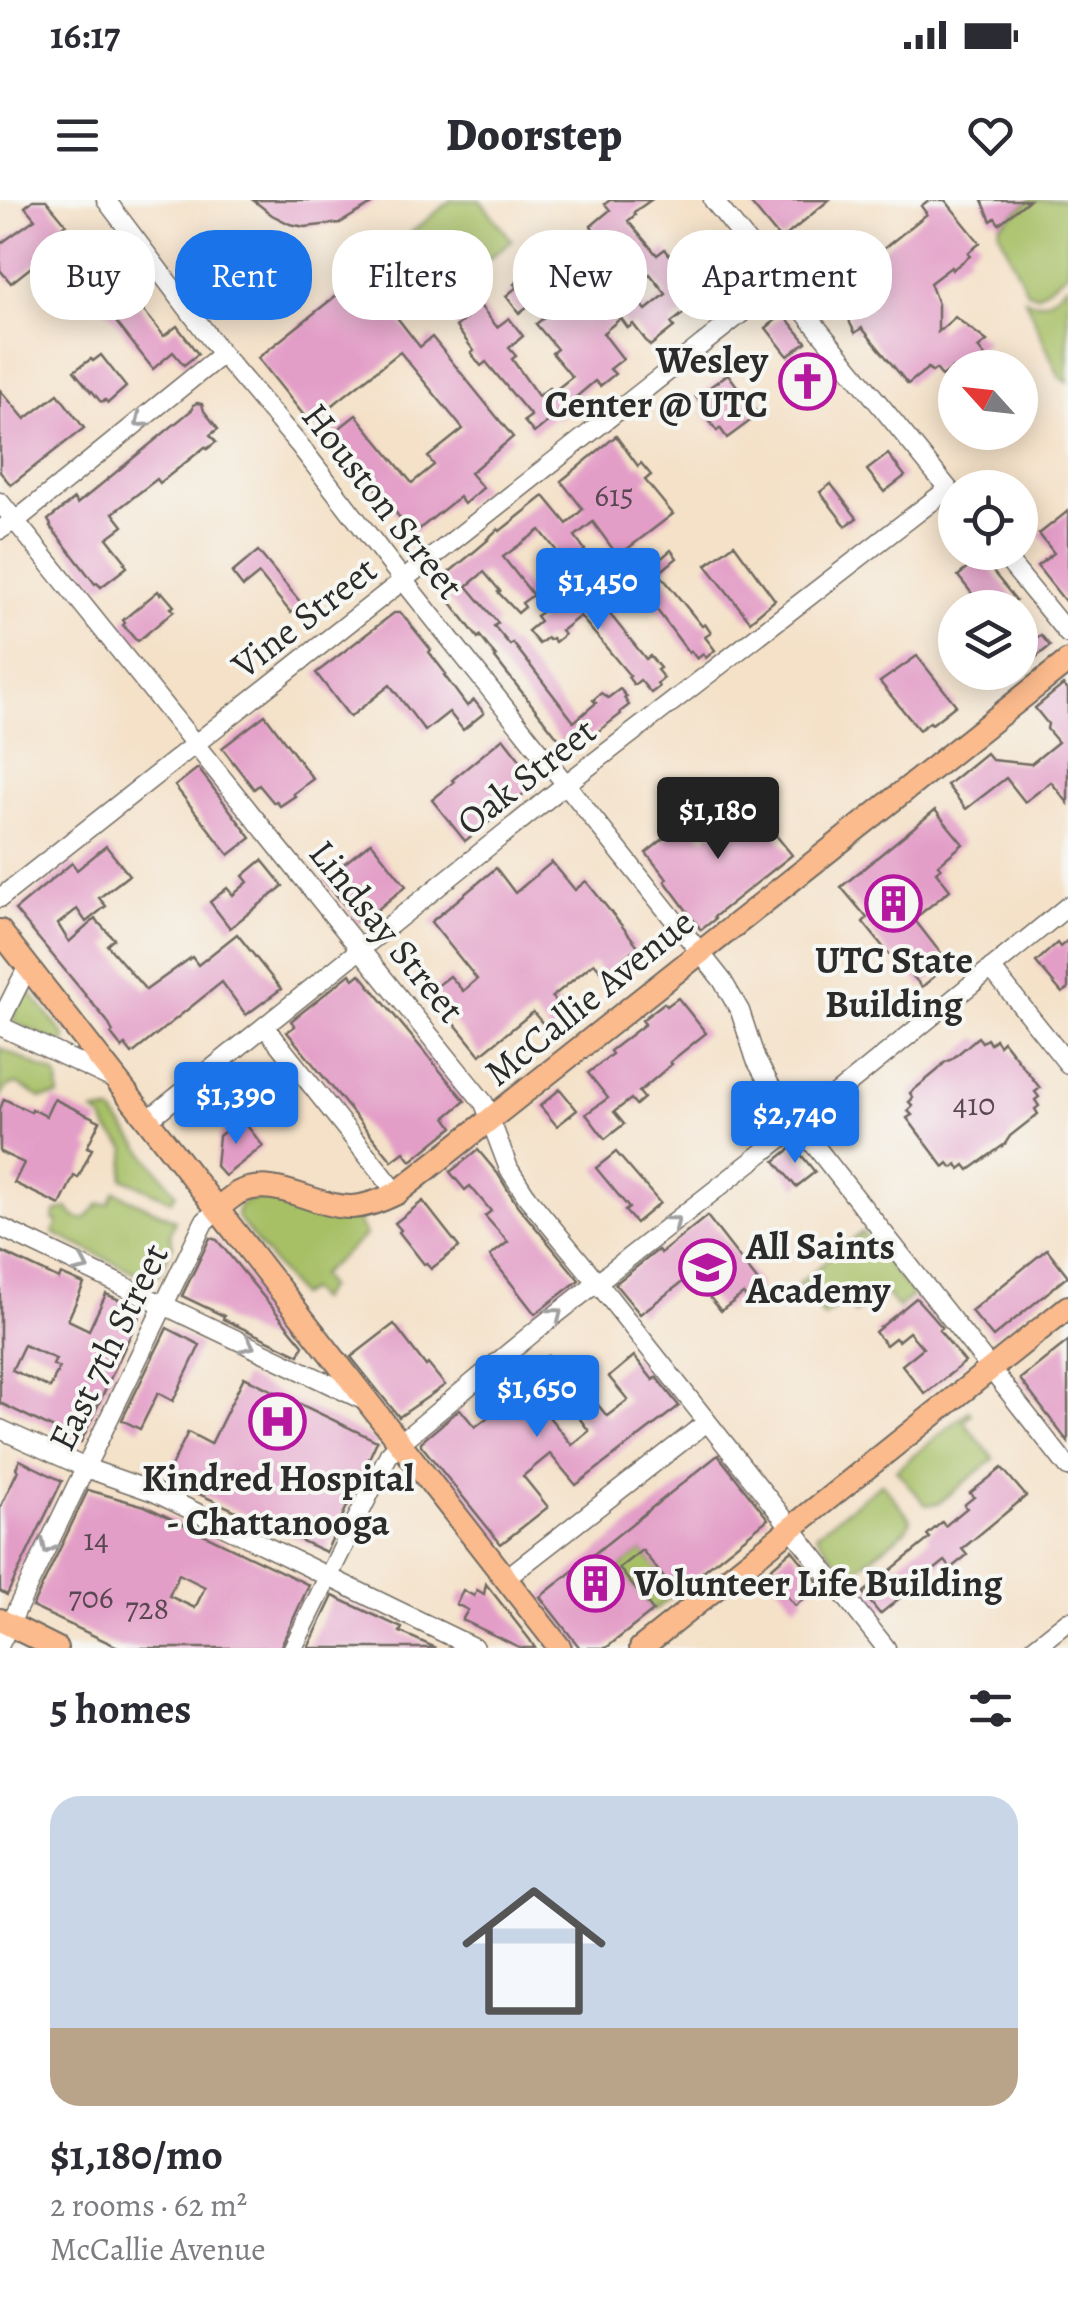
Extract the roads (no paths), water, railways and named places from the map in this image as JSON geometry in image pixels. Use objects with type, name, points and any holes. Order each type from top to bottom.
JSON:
[{"type":"main road","name":"McCallie Avenue","points":[[218,1209],[250,1189],[288,1190],[324,1204],[351,1207],[374,1204],[397,1192],[1068,661]]},
{"type":"main road","points":[[0,930],[218,1209],[335,1375],[368,1402],[560,1648]]},
{"type":"main road","points":[[641,1648],[1068,1308]]},
{"type":"main road","points":[[4,1630],[56,1648]]},
{"type":"street","name":"Houston Street","points":[[106,200],[222,354],[722,980],[740,1011],[766,1082],[1068,1467]]},
{"type":"street","points":[[713,200],[741,230]]},
{"type":"street","points":[[155,283],[265,420],[282,425]]},
{"type":"street","name":"Vine Street","points":[[0,898],[734,320]]},
{"type":"street","points":[[818,320],[938,475]]},
{"type":"street","points":[[7,524],[24,515],[216,359]]},
{"type":"street","name":"Lindsay Street","points":[[0,502],[7,524],[195,746],[484,1103],[516,1182],[886,1648]]},
{"type":"street","name":"Oak Street","points":[[149,1120],[566,784],[938,504]]},
{"type":"street","points":[[1016,570],[1068,634]]},
{"type":"street","points":[[293,1648],[389,1454],[400,1443],[1068,906]]},
{"type":"street","points":[[28,966],[0,1024],[119,1082]]},
{"type":"street","points":[[992,968],[1068,1064]]},
{"type":"street","points":[[265,1027],[397,1192]]},
{"type":"street","name":"East 7th Street","points":[[4,1630],[204,1222],[218,1209]]},
{"type":"street","points":[[0,1227],[164,1304],[335,1375]]},
{"type":"street","points":[[506,1579],[707,1422]]},
{"type":"street","points":[[0,1429],[86,1468],[154,1492],[475,1648]]},
{"type":"street","points":[[1041,1646],[1068,1621]]},
{"type":"place","name":"Wesley Center @ UTC","points":[[807,382]]},
{"type":"place","name":"UTC State Building","points":[[894,903]]},
{"type":"place","name":"All Saints Academy","points":[[707,1268]]},
{"type":"place","name":"Kindred Hospital - Chattanooga","points":[[278,1421]]},
{"type":"place","name":"Volunteer Life Building","points":[[595,1583]]}]
